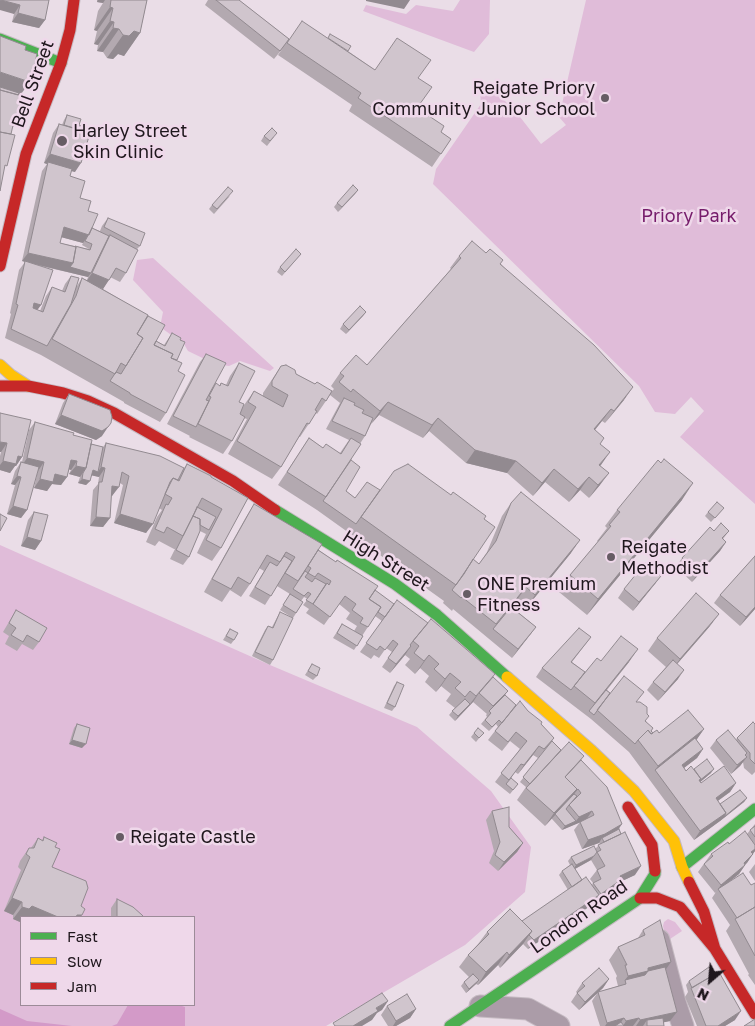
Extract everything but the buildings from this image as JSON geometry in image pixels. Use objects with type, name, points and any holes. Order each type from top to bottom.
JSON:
[{"type":"main road","name":"Bell Street","points":[[0,266],[26,154],[42,108],[61,63],[70,30],[74,0]]},
{"type":"main road","points":[[28,48],[52,46],[70,30]]},
{"type":"main road","points":[[0,39],[28,48],[61,63]]},
{"type":"main road","points":[[0,365],[28,386]]},
{"type":"main road","name":"High Street","points":[[0,386],[28,386],[63,393],[88,401],[114,413],[232,481],[294,523],[395,584],[437,615],[592,751],[634,791],[674,841],[682,867],[704,912],[716,949]]},
{"type":"main road","name":"London Road","points":[[450,1026],[640,898],[655,874],[654,853],[652,845],[622,798],[616,775]]},
{"type":"main road","points":[[682,867],[755,808]]},
{"type":"main road","points":[[674,841],[687,848],[702,851]]},
{"type":"main road","points":[[640,898],[656,898],[680,907],[716,949],[755,1014]]},
{"type":"street","points":[[655,926],[683,1026]]},
{"type":"street","points":[[480,1006],[528,1009],[559,1026]]},
{"type":"green space","points":[[460,0],[490,0],[489,34],[474,52],[363,11],[366,5],[406,14],[416,5],[453,11]]},
{"type":"green space","name":"Priory Park","points":[[586,0],[755,0],[755,504],[680,437],[704,411],[691,397],[675,414],[655,412],[639,386],[433,184],[436,169],[481,104],[480,92],[490,86],[517,113],[541,144],[566,125],[559,117]]},
{"type":"green space","points":[[153,258],[274,368],[270,371],[240,361],[229,366],[215,364],[188,351],[184,344],[160,327],[163,312],[133,280],[137,260]]},
{"type":"green space","points":[[0,545],[270,665],[417,727],[491,791],[531,847],[525,892],[465,945],[326,1026],[0,1026]]},
{"type":"green space","points":[[668,919],[675,922],[682,931],[670,939],[681,987],[677,990],[663,926],[664,922]]},
{"type":"shaded area","points":[[127,1006],[185,1007],[185,1026],[112,1026],[117,1024]]},
{"type":"shaded area","points":[[0,1009],[27,1021],[72,1026],[0,1026]]},
{"type":"traffic: fast","points":[[0,39],[61,63]]},
{"type":"traffic: fast","points":[[275,510],[395,584],[437,615],[507,677]]},
{"type":"traffic: fast","points":[[682,867],[755,809]]},
{"type":"traffic: fast","points":[[450,1026],[640,898],[655,871]]},
{"type":"traffic: slow","points":[[0,365],[28,386]]},
{"type":"traffic: slow","points":[[507,677],[592,751],[634,791],[674,841],[689,882]]},
{"type":"traffic: jam","points":[[0,266],[26,154],[61,63],[70,30],[74,0]]},
{"type":"traffic: jam","points":[[0,386],[28,386],[63,393],[88,401],[114,413],[233,481],[275,510]]},
{"type":"traffic: jam","points":[[628,807],[652,845],[655,871]]},
{"type":"traffic: jam","points":[[689,882],[704,912],[715,949]]},
{"type":"traffic: jam","points":[[640,898],[657,898],[680,907],[715,949],[755,1014]]},
{"type":"place","name":"Reigate Priory Community Junior School","points":[[605,98]]},
{"type":"place","name":"Harley Street Skin Clinic","points":[[62,141]]},
{"type":"place","name":"Reigate Methodist","points":[[611,557]]},
{"type":"place","name":"ONE Premium Fitness","points":[[467,594]]},
{"type":"place","name":"Reigate Castle","points":[[120,837]]}]
